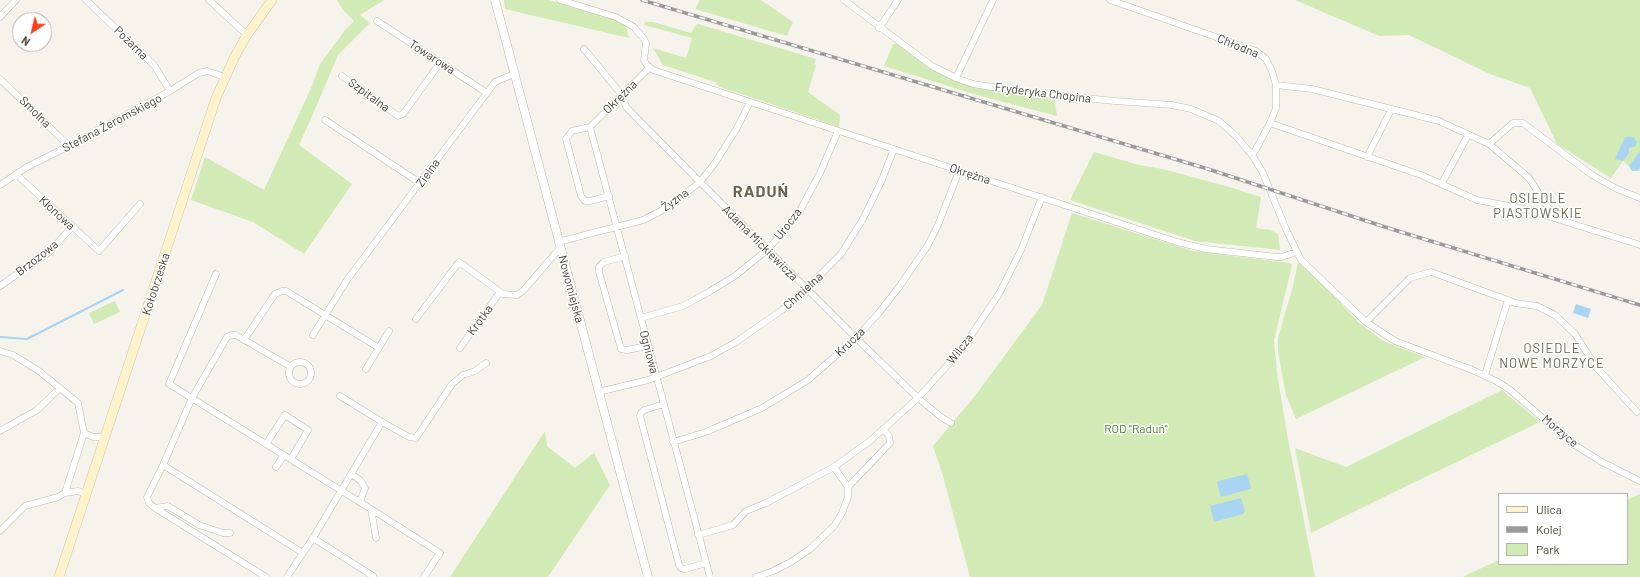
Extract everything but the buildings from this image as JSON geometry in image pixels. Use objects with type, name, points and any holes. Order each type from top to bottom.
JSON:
[{"type":"main road","name":"Kołobrzeska","points":[[60,577],[216,98],[225,77],[247,36],[272,0]]},
{"type":"street","points":[[0,17],[16,0]]},
{"type":"street","name":"Pożarna","points":[[86,0],[154,66],[170,91]]},
{"type":"street","points":[[209,0],[247,36]]},
{"type":"street","name":"Nowomiejska","points":[[495,0],[648,577]]},
{"type":"street","points":[[560,0],[616,17],[634,27],[644,38],[646,43],[644,60],[649,68]]},
{"type":"street","name":"Fryderyka Chopina","points":[[844,0],[879,28],[932,66],[956,78],[973,84],[1023,92],[1172,105],[1191,109],[1219,121],[1236,136],[1252,155],[1263,173],[1296,252],[1309,269],[1366,322]]},
{"type":"street","points":[[879,28],[898,0]]},
{"type":"street","points":[[956,78],[993,0]]},
{"type":"street","name":"Chłodna","points":[[1110,0],[1256,51],[1266,60],[1272,71],[1276,85],[1276,108],[1270,123],[1252,155]]},
{"type":"street","name":"Towarowa","points":[[377,21],[487,93]]},
{"type":"street","name":"Adama Mickiewicza","points":[[584,49],[622,95],[626,107],[856,338],[918,398],[940,417],[951,423]]},
{"type":"street","name":"Szpitalna","points":[[342,76],[398,116],[403,114],[440,63]]},
{"type":"street","name":"Okrężna","points":[[590,126],[649,68],[1177,242],[1206,249],[1277,257],[1282,257],[1296,252]]},
{"type":"street","name":"Stefana Żeromskiego","points":[[0,185],[16,174],[170,91],[199,73],[207,71],[225,77]]},
{"type":"street","name":"Zielna","points":[[313,335],[347,280],[495,82],[514,74]]},
{"type":"street","name":"Smolna","points":[[0,79],[69,146]]},
{"type":"street","points":[[1276,85],[1312,89],[1439,121],[1489,144],[1528,178],[1554,217]]},
{"type":"street","name":"Żyzna","points":[[559,245],[643,220],[659,212],[677,200],[700,182],[726,148],[750,102]]},
{"type":"street","points":[[1368,157],[1391,110]]},
{"type":"street","points":[[325,120],[420,183]]},
{"type":"street","points":[[1270,123],[1442,183],[1477,200],[1554,217],[1640,245]]},
{"type":"street","points":[[1489,144],[1513,123],[1523,123],[1592,175],[1617,189],[1640,198]]},
{"type":"street","points":[[590,126],[572,131],[566,139],[581,196],[585,201],[609,196]]},
{"type":"street","name":"Ogniowa","points":[[590,126],[641,318],[647,346],[710,577]]},
{"type":"street","name":"Urocza","points":[[641,318],[683,306],[736,276],[767,250],[786,229],[801,209],[820,173],[838,131]]},
{"type":"street","points":[[1442,183],[1468,135]]},
{"type":"street","name":"Chmielna","points":[[598,392],[648,380],[711,356],[736,342],[782,310],[806,289],[841,254],[852,238],[881,182],[894,149]]},
{"type":"street","name":"Krucza","points":[[673,442],[712,429],[762,408],[808,380],[856,338],[878,314],[899,287],[928,245],[938,226],[959,171]]},
{"type":"street","name":"Klonowa","points":[[16,174],[72,228],[99,251],[140,204]]},
{"type":"street","name":"Wilcza","points":[[698,535],[733,524],[746,511],[766,503],[834,467],[883,429],[918,398],[953,359],[987,314],[999,294],[1020,250],[1042,197]]},
{"type":"street","name":"Brzozowa","points":[[0,286],[49,252],[72,228]]},
{"type":"street","points":[[416,319],[459,262],[503,294],[517,295],[523,291],[559,245]]},
{"type":"street","points":[[624,256],[604,262],[599,267],[599,272],[621,349],[626,350],[647,346]]},
{"type":"street","points":[[1366,322],[1410,278],[1431,272],[1515,303],[1537,306],[1555,315],[1575,334],[1596,367],[1637,412]]},
{"type":"street","points":[[216,274],[169,384],[440,553],[424,577]]},
{"type":"street","points":[[244,340],[278,291],[286,291],[379,348]]},
{"type":"street","name":"Krótka","points":[[460,348],[500,292]]},
{"type":"street","points":[[1485,375],[1508,300]]},
{"type":"street","name":"Morzyce","points":[[1366,322],[1395,341],[1409,348],[1485,375],[1509,389],[1574,444],[1602,462],[1640,481]]},
{"type":"street","points":[[366,369],[389,331]]},
{"type":"street","points":[[266,577],[155,508],[148,503],[146,497],[163,465],[192,398],[227,337],[236,335],[291,367]]},
{"type":"street","points":[[0,351],[13,355],[39,371],[78,403],[84,433],[65,493]]},
{"type":"street","points":[[340,396],[409,437],[416,438],[452,384],[463,375],[475,371],[486,363]]},
{"type":"street","points":[[0,431],[37,410],[60,388]]},
{"type":"street","points":[[664,404],[644,410],[640,416],[679,565],[681,568],[685,569],[706,563]]},
{"type":"street","points":[[266,444],[285,414],[308,430],[291,459]]},
{"type":"street","points":[[288,577],[342,491],[382,422]]},
{"type":"street","points":[[848,487],[890,443],[889,436],[883,429]]},
{"type":"street","points":[[84,433],[93,437],[99,436],[105,438]]},
{"type":"street","points":[[276,467],[284,455]]},
{"type":"street","points":[[163,465],[303,553]]},
{"type":"street","points":[[756,577],[791,562],[810,549],[834,526],[842,513],[848,497],[848,487],[834,467]]},
{"type":"street","points":[[351,474],[360,480],[365,488],[360,502]]},
{"type":"street","points":[[0,531],[25,506],[58,497],[65,493],[78,491],[86,494]]},
{"type":"street","points":[[155,508],[168,506],[199,525],[223,533],[230,533]]},
{"type":"street","points":[[371,509],[376,538]]},
{"type":"street","points":[[313,538],[373,576]]},
{"type":"green space","points":[[337,0],[384,0],[360,15],[370,23],[338,55],[299,145],[352,184],[304,254],[253,222],[191,200],[205,157],[264,190],[312,86],[320,64],[345,30],[354,21],[344,11]]},
{"type":"green space","points":[[504,0],[549,0],[603,15],[625,22],[629,38],[505,9]]},
{"type":"green space","points":[[700,0],[761,0],[793,22],[787,36],[695,9]]},
{"type":"green space","points":[[1295,0],[1640,0],[1640,171],[1632,171],[1623,161],[1611,178],[1557,144],[1530,88],[1490,74],[1409,35],[1379,36]]},
{"type":"green space","points":[[645,22],[653,22],[691,33],[698,24],[816,59],[814,64],[816,65],[808,92],[840,115],[839,127],[720,87],[715,82],[663,65],[653,48],[686,58],[692,38],[644,25]]},
{"type":"green space","points":[[899,43],[956,78],[1054,95],[1057,116],[977,95],[884,66],[893,44]]},
{"type":"green space","points":[[1094,152],[1139,165],[1163,169],[1261,197],[1256,228],[1270,230],[1278,234],[1280,250],[1195,241],[1070,200]]},
{"type":"green space","name":"ROD \"Raduń\"","points":[[1072,213],[1193,251],[1290,263],[1292,265],[1274,340],[1277,373],[1288,439],[1315,577],[970,577],[943,476],[933,446],[974,397],[1042,305]]},
{"type":"green space","points":[[1298,262],[1329,290],[1357,321],[1383,341],[1425,357],[1296,419],[1286,395],[1278,352],[1278,338],[1293,286]]},
{"type":"green space","points":[[115,301],[120,312],[94,324],[89,313]]},
{"type":"green space","points":[[1502,390],[1540,422],[1311,533],[1295,448],[1346,467]]},
{"type":"green space","points":[[545,431],[547,446],[575,468],[594,453],[610,485],[548,577],[450,577]]},
{"type":"green space","points":[[1640,494],[1640,577],[1462,577],[1498,560],[1498,565],[1628,565],[1628,500]]},
{"type":"water","points":[[1625,137],[1633,137],[1637,142],[1636,146],[1629,148],[1629,153],[1623,161],[1615,159]]},
{"type":"water","points":[[1640,151],[1640,168],[1632,171],[1629,166]]},
{"type":"water","points":[[1576,304],[1591,309],[1588,318],[1573,313]]},
{"type":"water","points":[[1247,474],[1250,489],[1221,497],[1217,483],[1218,481]]},
{"type":"water","points":[[1241,498],[1245,511],[1243,514],[1214,522],[1210,506]]},
{"type":"waterway","points":[[0,337],[27,339],[123,290]]},
{"type":"railway","points":[[642,0],[1208,169],[1388,228],[1640,305]]},
{"type":"district","name":"RADUŃ","points":[[761,192]]},
{"type":"district","name":"OSIEDLE PIASTOWSKIE","points":[[1538,206]]},
{"type":"district","name":"OSIEDLE NOWE MORZYCE","points":[[1552,356]]}]
